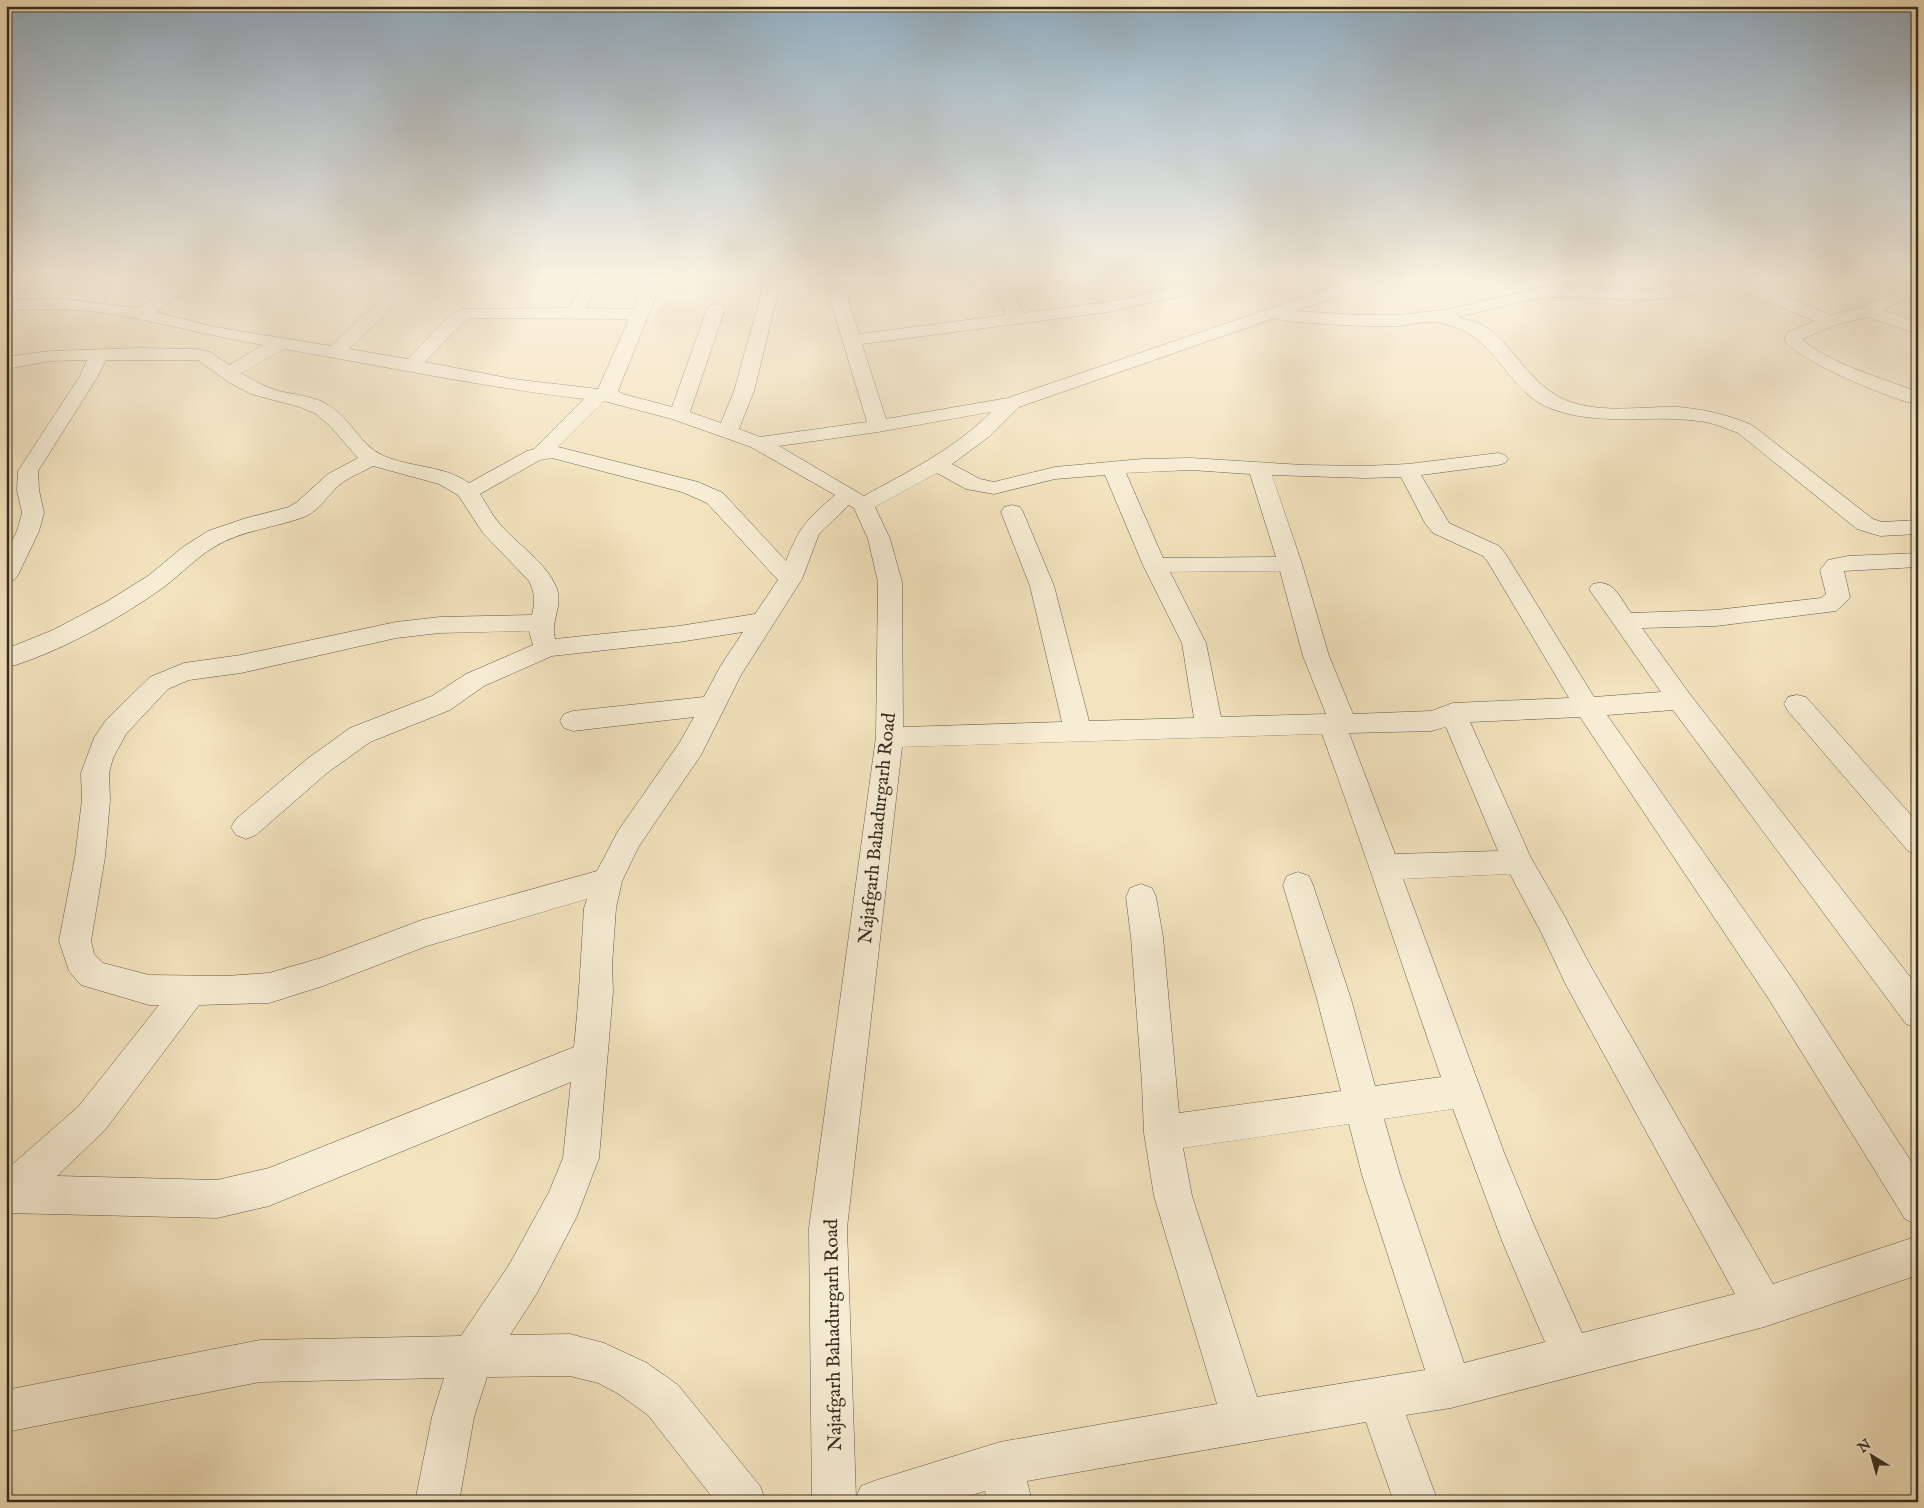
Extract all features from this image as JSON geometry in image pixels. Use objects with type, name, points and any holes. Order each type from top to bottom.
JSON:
[{"type":"street","points":[[229,372],[276,346]]},
{"type":"street","points":[[300,346],[532,388],[605,395],[679,415],[758,443],[856,499]]},
{"type":"street","points":[[334,353],[341,346]]},
{"type":"street","points":[[412,365],[430,346]]},
{"type":"street","points":[[468,492],[540,454],[605,395],[625,346]]},
{"type":"street","points":[[679,415],[703,346]]},
{"type":"street","points":[[728,431],[744,392],[756,346]]},
{"type":"street","points":[[853,346],[878,426]]},
{"type":"street","points":[[758,443],[878,426],[1012,403],[1177,346]]},
{"type":"street","points":[[1495,346],[1532,388],[1543,397],[1562,406],[1598,414],[1697,413],[1734,423],[1745,429],[1865,524],[1880,529],[1918,527]]},
{"type":"street","points":[[1799,346],[1828,362],[1918,399]]},
{"type":"street","points":[[6,363],[50,356],[138,353],[198,354],[257,390],[313,404],[325,411],[343,427],[362,452],[373,458],[414,472],[455,482],[468,492],[496,536],[530,566],[542,582],[547,594],[544,635]]},
{"type":"street","points":[[6,575],[28,531],[32,513],[28,490],[28,471],[89,376],[99,355]]},
{"type":"street","points":[[437,1502],[446,1442],[472,1357],[523,1279],[564,1203],[581,1158],[597,991],[596,965],[600,908],[607,881],[628,839],[677,770],[714,705],[729,673],[790,579],[808,534],[814,525],[856,499],[937,464],[983,432],[1012,403]]},
{"type":"street","points":[[540,454],[558,453],[690,487],[715,498],[790,579]]},
{"type":"street","points":[[6,659],[37,648],[94,620],[150,585],[206,542],[219,535],[297,512],[306,507],[335,478],[373,458]]},
{"type":"street","points":[[937,464],[974,484],[994,488],[1055,473],[1113,468],[1191,464],[1328,472],[1408,470],[1498,459]]},
{"type":"street","points":[[1113,468],[1155,565],[1194,643],[1209,727]]},
{"type":"street","points":[[1259,468],[1290,564],[1337,724],[1383,866],[1520,1241],[1571,1355]]},
{"type":"street","points":[[1408,470],[1436,523],[1441,528],[1491,551],[1497,558],[1587,707],[1782,992],[1918,1206]]},
{"type":"street","name":"Najafgarh Bahadurgarh Road","points":[[834,1502],[828,1228],[890,737],[890,582],[879,539],[856,499]]},
{"type":"street","points":[[1012,512],[1042,586],[1078,732]]},
{"type":"street","points":[[1623,621],[1716,618],[1827,605],[1838,597],[1832,570],[1836,565],[1918,560]]},
{"type":"street","points":[[1155,565],[1290,564]]},
{"type":"street","points":[[1601,589],[1680,700],[1918,1013]]},
{"type":"street","points":[[607,881],[422,934],[323,972],[269,988],[149,990],[93,975],[80,961],[76,942],[90,857],[96,800],[95,773],[99,758],[108,738],[140,701],[159,683],[184,672],[241,664],[396,630],[440,625],[544,635],[678,634],[763,621]]},
{"type":"street","points":[[246,827],[318,766],[360,735],[441,703],[544,635]]},
{"type":"street","points":[[890,737],[1436,720],[1452,713],[1587,707],[1680,700]]},
{"type":"street","points":[[1797,704],[1918,843]]},
{"type":"street","points":[[573,721],[714,705]]},
{"type":"street","points":[[1452,713],[1518,862],[1554,926],[1578,975],[1764,1306]]},
{"type":"street","points":[[1383,866],[1518,862]]},
{"type":"street","points":[[1298,885],[1320,951],[1382,1175],[1451,1387]]},
{"type":"street","points":[[1141,897],[1149,956],[1162,1133],[1173,1196],[1243,1420]]},
{"type":"street","points":[[6,1194],[54,1154],[92,1118],[190,990]]},
{"type":"street","points":[[6,1194],[217,1199],[269,1187],[591,1057]]},
{"type":"street","points":[[1162,1133],[1464,1092]]},
{"type":"street","points":[[877,1502],[1005,1483],[1243,1420],[1451,1387],[1764,1306],[1918,1255]]},
{"type":"street","points":[[6,1411],[260,1361],[570,1355],[604,1364],[632,1378],[663,1400],[744,1502]]},
{"type":"street","points":[[1379,1399],[1416,1502]]}]
